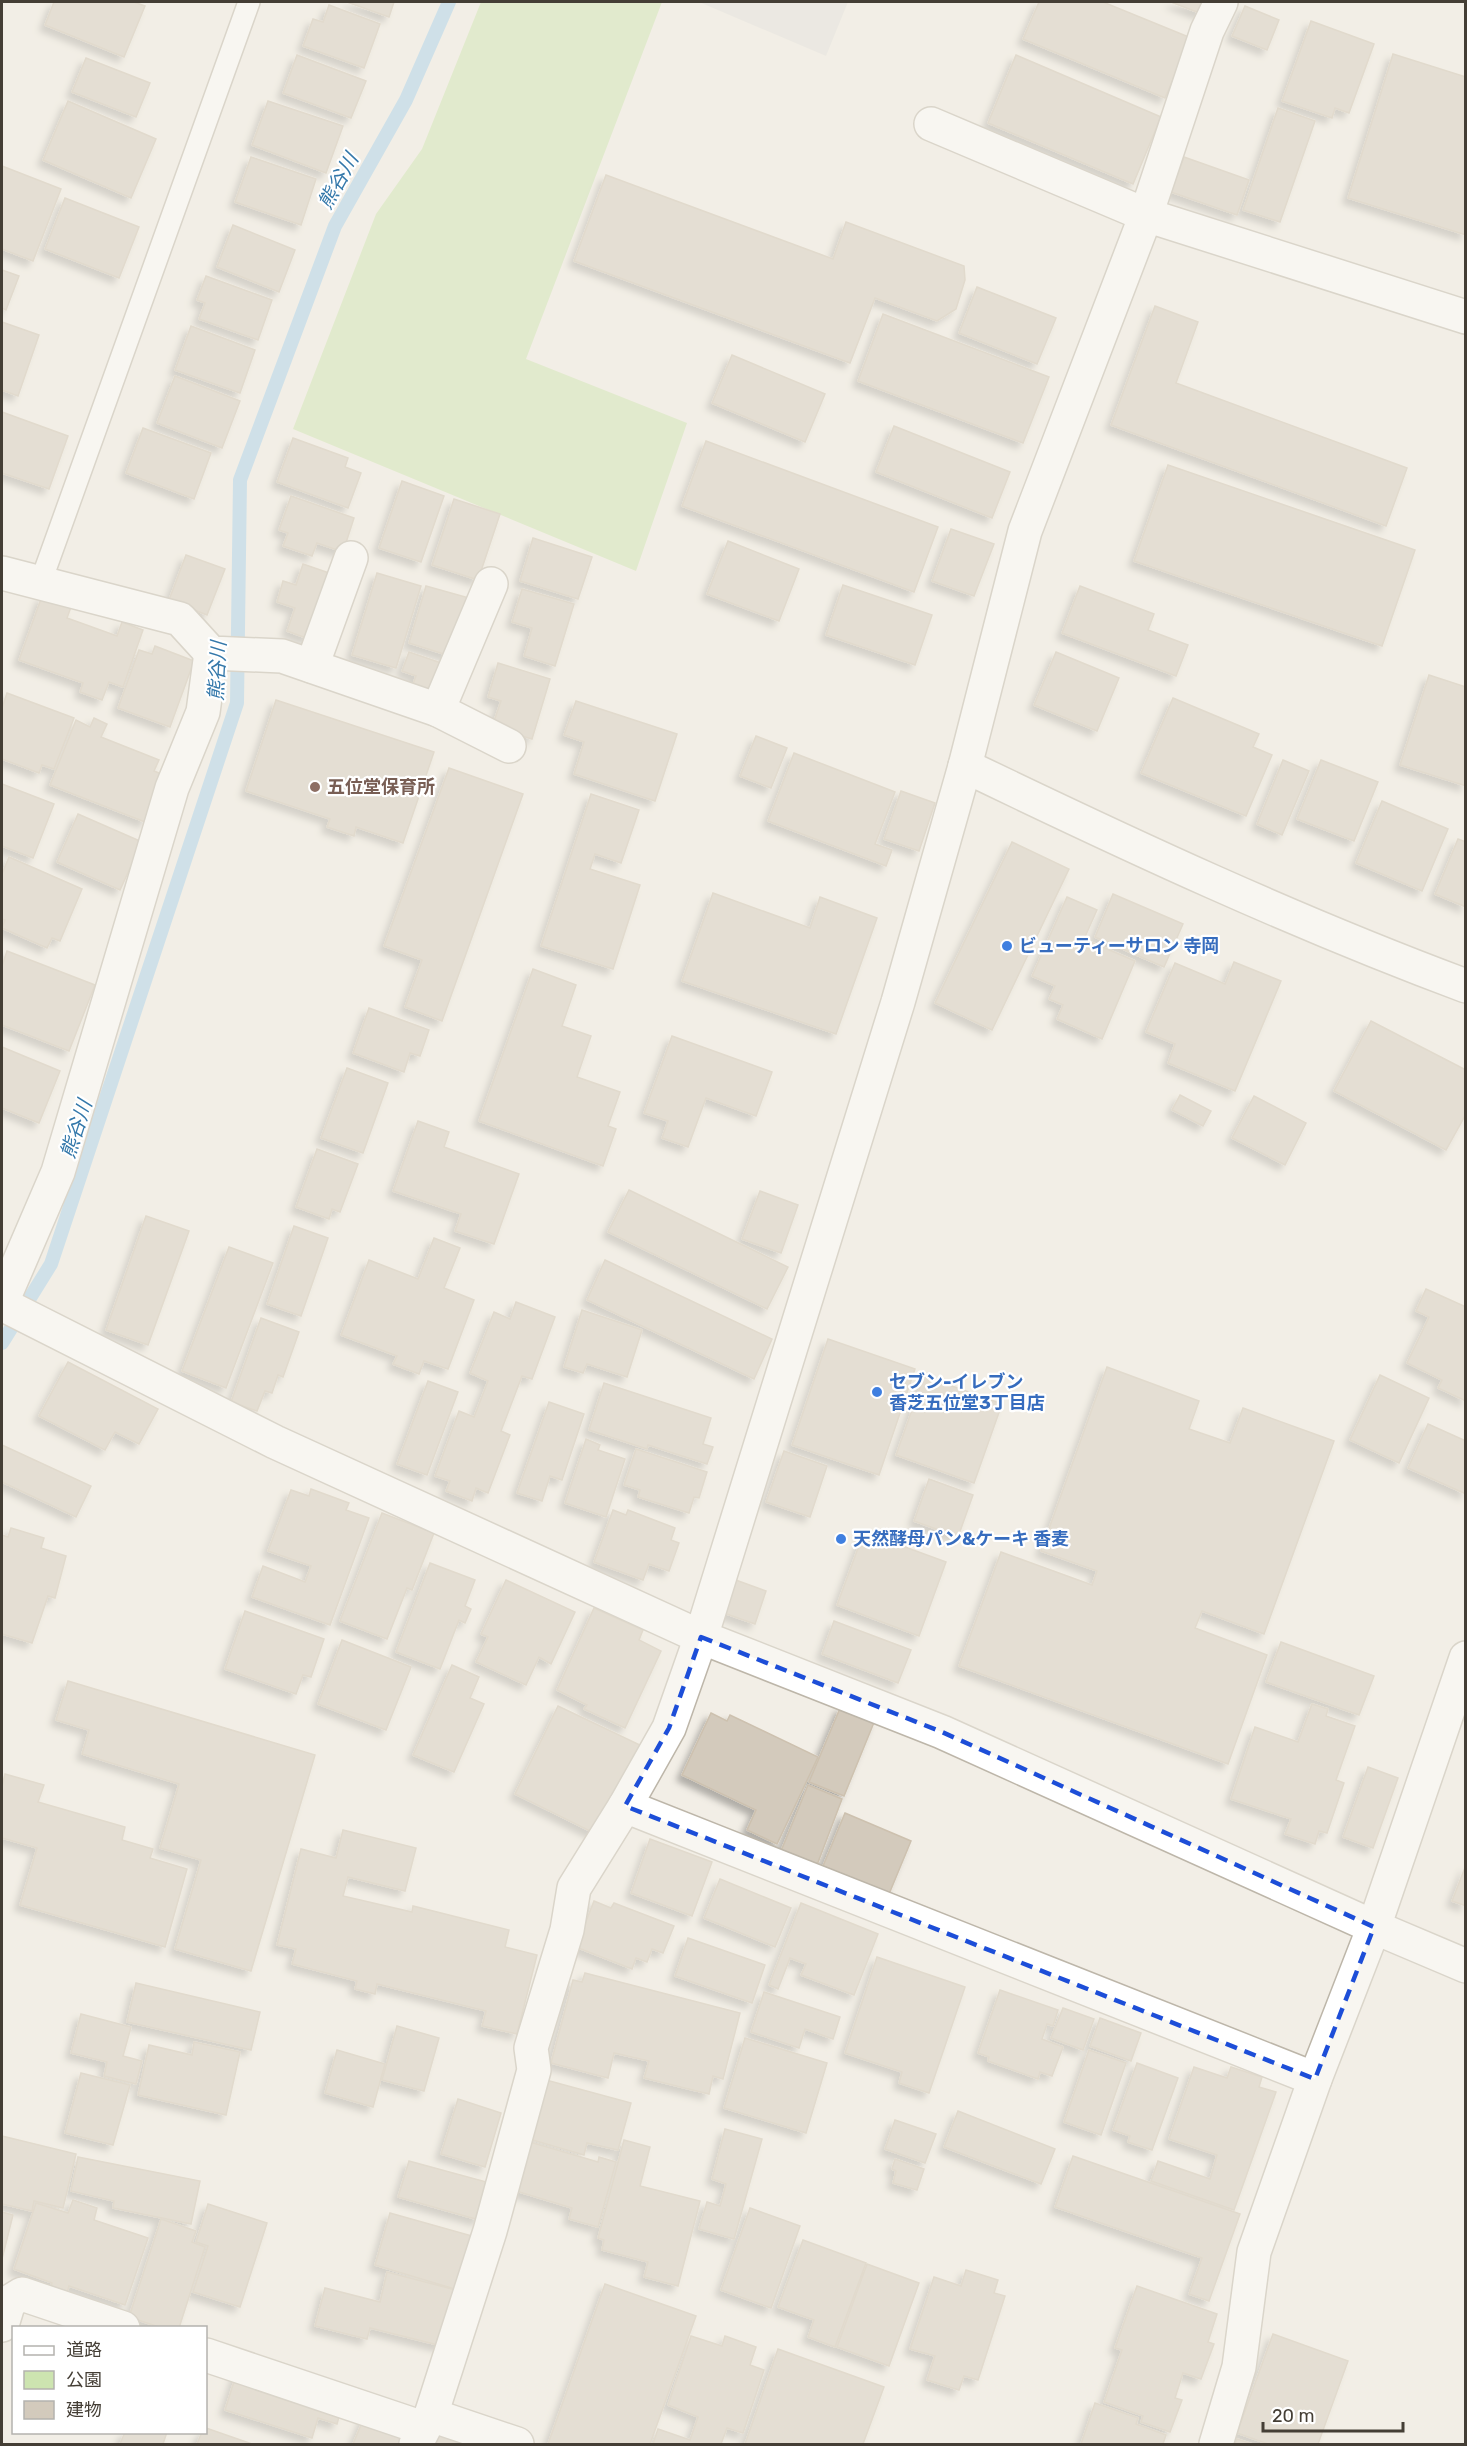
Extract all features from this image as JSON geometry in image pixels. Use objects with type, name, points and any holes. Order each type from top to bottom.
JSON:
[{"type":"street","points":[[423,2429],[490,2230],[534,2070],[531,2048],[567,1930],[574,1888],[625,1806],[669,1728],[701,1637],[898,1002],[965,766],[1025,531],[1146,215],[1208,32],[1221,2]]},
{"type":"street","points":[[931,124],[1146,215],[1466,317]]},
{"type":"street","points":[[297,661],[351,558]]},
{"type":"street","points":[[2,573],[180,619],[211,653],[297,661],[438,710],[509,746]]},
{"type":"street","points":[[438,710],[491,584]]},
{"type":"street","points":[[211,653],[203,712],[172,788],[58,1172],[13,1309],[275,1442],[701,1637],[942,1732],[1374,1927],[1466,1966]]},
{"type":"street","points":[[965,766],[1112,837],[1252,900],[1466,986]]},
{"type":"street","points":[[1216,2445],[1239,2367],[1254,2252],[1315,2079],[1374,1927],[1466,1658]]},
{"type":"street","points":[[625,1806],[1315,2079]]},
{"type":"street","points":[[2,2325],[9,2302],[22,2294],[117,2326]]},
{"type":"street","points":[[207,2355],[423,2429],[517,2445]]},
{"type":"lane","points":[[40,584],[249,2]]},
{"type":"highlighted area","points":[[701,1637],[942,1732],[1374,1927],[1315,2079],[625,1806],[669,1728]]},
{"type":"green space","points":[[481,2],[662,2],[526,359],[687,423],[636,571],[293,429],[376,214],[422,149]]},
{"type":"shaded area","points":[[699,2],[848,2],[826,56]]},
{"type":"building","points":[[54,2],[134,2],[145,6],[124,57],[45,25]]},
{"type":"building","points":[[347,2],[394,2],[389,17]]},
{"type":"building","points":[[1039,2],[1103,2],[1191,38],[1165,98],[1023,39]]},
{"type":"building","points":[[1171,2],[1207,2],[1202,14]]},
{"type":"building","points":[[329,5],[380,24],[364,68],[303,46],[313,19],[323,22]]},
{"type":"building","points":[[1245,6],[1279,20],[1267,50],[1232,36]]},
{"type":"building","points":[[1311,21],[1374,44],[1349,113],[1335,108],[1332,118],[1282,101]]},
{"type":"building","points":[[1393,54],[1466,77],[1466,235],[1348,198]]},
{"type":"building","points":[[297,55],[366,81],[351,118],[283,93]]},
{"type":"building","points":[[1016,55],[1161,117],[1133,184],[988,123]]},
{"type":"building","points":[[86,58],[150,83],[136,117],[72,92]]},
{"type":"building","points":[[68,101],[156,139],[131,198],[43,160]]},
{"type":"building","points":[[268,101],[343,126],[326,173],[252,145]]},
{"type":"building","points":[[1278,108],[1315,121],[1280,222],[1243,210]]},
{"type":"building","points":[[251,157],[316,179],[301,225],[235,202]]},
{"type":"building","points":[[1184,157],[1249,180],[1237,215],[1171,192]]},
{"type":"building","points":[[2,166],[61,189],[33,261],[2,249]]},
{"type":"building","points":[[606,175],[833,259],[846,222],[964,266],[965,280],[956,309],[937,321],[875,298],[850,363],[574,261]]},
{"type":"building","points":[[65,198],[139,227],[119,278],[45,249]]},
{"type":"building","points":[[233,225],[295,250],[279,292],[217,267]]},
{"type":"building","points":[[2,270],[19,276],[6,310],[2,308]]},
{"type":"building","points":[[206,276],[272,300],[258,340],[199,319],[205,303],[197,300]]},
{"type":"building","points":[[977,287],[1056,318],[1037,364],[959,333]]},
{"type":"building","points":[[1155,306],[1198,322],[1176,383],[1407,468],[1386,526],[1111,425]]},
{"type":"building","points":[[883,314],[1049,377],[1023,443],[858,381]]},
{"type":"building","points":[[2,322],[39,335],[18,396],[2,390]]},
{"type":"building","points":[[191,326],[255,350],[240,393],[175,370]]},
{"type":"building","points":[[732,355],[825,394],[805,442],[712,403]]},
{"type":"building","points":[[175,376],[240,401],[222,448],[157,423]]},
{"type":"building","points":[[2,412],[68,436],[49,489],[2,473]]},
{"type":"building","points":[[894,426],[1010,472],[992,518],[876,472]]},
{"type":"building","points":[[143,428],[211,453],[194,499],[126,473]]},
{"type":"building","points":[[293,438],[348,458],[345,467],[361,473],[348,508],[277,482]]},
{"type":"building","points":[[706,441],[938,527],[914,592],[682,506]]},
{"type":"building","points":[[1168,465],[1415,550],[1382,646],[1134,561]]},
{"type":"building","points":[[402,481],[444,496],[421,562],[379,548]]},
{"type":"building","points":[[291,496],[354,518],[343,552],[317,543],[312,556],[283,546],[288,533],[279,530]]},
{"type":"building","points":[[454,499],[500,514],[478,580],[432,565]]},
{"type":"building","points":[[951,529],[994,544],[974,596],[932,581]]},
{"type":"building","points":[[533,538],[592,557],[578,599],[520,581]]},
{"type":"building","points":[[728,541],[799,569],[779,621],[707,594]]},
{"type":"building","points":[[186,555],[225,569],[207,615],[169,600]]},
{"type":"building","points":[[303,564],[332,574],[309,639],[287,631],[295,608],[277,602],[283,581],[296,585]]},
{"type":"building","points":[[377,573],[421,586],[396,668],[352,655]]},
{"type":"building","points":[[843,585],[932,615],[915,665],[826,635]]},
{"type":"building","points":[[426,586],[469,598],[450,656],[409,643]]},
{"type":"building","points":[[1080,586],[1154,614],[1148,630],[1188,645],[1176,676],[1062,633]]},
{"type":"building","points":[[522,589],[574,604],[555,666],[524,656],[532,628],[512,622]]},
{"type":"building","points":[[42,596],[71,607],[67,618],[117,636],[122,622],[143,630],[123,687],[109,682],[102,700],[80,692],[83,683],[19,660]]},
{"type":"building","points":[[155,646],[194,661],[170,727],[118,708],[139,650],[152,654]]},
{"type":"building","points":[[409,652],[447,665],[431,691],[413,684],[416,676],[402,671]]},
{"type":"building","points":[[1056,652],[1119,678],[1097,731],[1034,705]]},
{"type":"building","points":[[498,663],[550,679],[532,739],[492,727],[501,701],[488,697]]},
{"type":"building","points":[[1429,675],[1466,687],[1466,786],[1400,765]]},
{"type":"building","points":[[7,693],[74,718],[54,769],[42,765],[39,773],[2,759],[2,708]]},
{"type":"building","points":[[1173,698],[1259,734],[1253,747],[1272,755],[1246,816],[1141,773]]},
{"type":"building","points":[[276,700],[434,752],[403,843],[356,827],[354,836],[327,827],[330,819],[246,791]]},
{"type":"building","points":[[576,701],[677,734],[655,801],[574,774],[584,742],[564,735]]},
{"type":"building","points":[[94,718],[107,724],[101,737],[159,760],[154,771],[164,775],[145,822],[50,785],[76,720],[90,727]]},
{"type":"building","points":[[756,736],[787,748],[771,788],[740,776]]},
{"type":"building","points":[[794,753],[895,792],[875,844],[892,850],[886,866],[768,821]]},
{"type":"building","points":[[1283,760],[1309,771],[1282,835],[1257,824]]},
{"type":"building","points":[[1321,760],[1378,782],[1354,841],[1297,819]]},
{"type":"building","points":[[449,768],[523,794],[442,1021],[405,1007],[422,960],[384,946]]},
{"type":"building","points":[[2,784],[54,804],[33,858],[2,846]]},
{"type":"building","points":[[901,791],[935,803],[919,851],[884,839]]},
{"type":"building","points":[[591,794],[639,810],[621,863],[595,854],[590,869],[640,885],[613,969],[541,946]]},
{"type":"building","points":[[1382,801],[1448,829],[1422,891],[1356,863]]},
{"type":"building","points":[[78,814],[142,842],[120,890],[57,862]]},
{"type":"building","points":[[1458,839],[1466,842],[1466,907],[1435,894]]},
{"type":"building","points":[[1012,842],[1069,869],[992,1030],[935,1003]]},
{"type":"building","points":[[9,857],[82,889],[60,941],[52,938],[47,948],[2,928],[5,920],[2,919],[2,874]]},
{"type":"building","points":[[713,893],[810,928],[820,897],[877,918],[836,1034],[682,981]]},
{"type":"building","points":[[1113,894],[1183,924],[1164,967],[1095,937]]},
{"type":"building","points":[[1067,897],[1097,910],[1084,939],[1135,961],[1102,1039],[1057,1019],[1063,1005],[1049,999],[1055,986],[1032,976]]},
{"type":"building","points":[[7,951],[95,985],[69,1051],[2,1025],[2,966]]},
{"type":"building","points":[[1234,962],[1281,981],[1235,1091],[1168,1063],[1175,1044],[1146,1032],[1175,963],[1225,984]]},
{"type":"building","points":[[533,969],[576,985],[562,1026],[591,1036],[577,1077],[620,1092],[608,1126],[616,1129],[603,1166],[479,1121]]},
{"type":"building","points":[[369,1008],[429,1030],[420,1056],[410,1053],[404,1072],[353,1053]]},
{"type":"building","points":[[1371,1021],[1466,1070],[1466,1114],[1446,1150],[1334,1091]]},
{"type":"building","points":[[672,1036],[772,1072],[756,1116],[706,1098],[688,1147],[662,1138],[668,1121],[644,1113]]},
{"type":"building","points":[[2,1047],[60,1071],[39,1123],[2,1108]]},
{"type":"building","points":[[347,1068],[388,1083],[363,1153],[321,1138]]},
{"type":"building","points":[[1180,1095],[1211,1111],[1203,1126],[1172,1110]]},
{"type":"building","points":[[1254,1096],[1306,1123],[1285,1165],[1232,1138]]},
{"type":"building","points":[[418,1121],[449,1132],[444,1147],[519,1174],[494,1244],[455,1231],[461,1214],[393,1191]]},
{"type":"building","points":[[317,1149],[358,1164],[340,1212],[332,1209],[329,1219],[296,1207]]},
{"type":"building","points":[[629,1190],[788,1267],[767,1309],[608,1232]]},
{"type":"building","points":[[760,1191],[798,1205],[781,1253],[742,1239]]},
{"type":"building","points":[[146,1216],[189,1231],[148,1345],[106,1330]]},
{"type":"building","points":[[294,1226],[328,1238],[301,1316],[267,1304]]},
{"type":"building","points":[[434,1238],[460,1248],[444,1288],[474,1300],[448,1369],[424,1361],[419,1374],[393,1364],[397,1356],[341,1335],[369,1260],[418,1279]]},
{"type":"building","points":[[229,1247],[273,1263],[226,1388],[182,1371]]},
{"type":"building","points":[[605,1260],[772,1339],[754,1379],[587,1300]]},
{"type":"building","points":[[1426,1289],[1466,1307],[1466,1401],[1438,1388],[1442,1380],[1407,1363],[1429,1317],[1416,1311]]},
{"type":"building","points":[[516,1302],[555,1317],[532,1379],[522,1376],[501,1431],[510,1435],[488,1493],[476,1488],[472,1501],[446,1491],[450,1481],[435,1476],[459,1411],[474,1417],[488,1381],[470,1373],[494,1312],[510,1319]]},
{"type":"building","points":[[582,1310],[642,1330],[627,1377],[587,1364],[583,1373],[564,1367]]},
{"type":"building","points":[[261,1318],[299,1332],[283,1377],[278,1375],[272,1393],[265,1391],[257,1411],[231,1402]]},
{"type":"building","points":[[828,1339],[915,1369],[879,1475],[792,1445]]},
{"type":"building","points":[[68,1362],[158,1409],[139,1444],[115,1432],[105,1450],[39,1416]]},
{"type":"building","points":[[1107,1367],[1199,1401],[1189,1429],[1230,1443],[1243,1408],[1334,1441],[1264,1634],[1202,1611],[1195,1628],[1267,1655],[1228,1764],[959,1666],[1001,1552],[1092,1585],[1097,1571],[1041,1551]]},
{"type":"building","points":[[1380,1375],[1429,1398],[1399,1463],[1350,1440]]},
{"type":"building","points":[[924,1376],[1002,1404],[974,1483],[896,1455]]},
{"type":"building","points":[[428,1381],[458,1392],[427,1475],[397,1464]]},
{"type":"building","points":[[604,1383],[711,1418],[703,1444],[713,1447],[707,1464],[648,1445],[647,1449],[589,1430]]},
{"type":"building","points":[[549,1402],[584,1414],[562,1480],[550,1476],[542,1501],[517,1493]]},
{"type":"building","points":[[1428,1424],[1466,1441],[1466,1494],[1408,1468]]},
{"type":"building","points":[[586,1439],[600,1445],[598,1450],[625,1459],[606,1517],[565,1503]]},
{"type":"building","points":[[2,1445],[91,1486],[76,1517],[2,1482]]},
{"type":"building","points":[[636,1449],[707,1472],[699,1498],[694,1497],[689,1513],[638,1497],[640,1490],[624,1485]]},
{"type":"building","points":[[784,1451],[827,1466],[810,1517],[766,1502]]},
{"type":"building","points":[[929,1479],[973,1495],[958,1537],[914,1521]]},
{"type":"building","points":[[311,1489],[349,1503],[346,1510],[369,1518],[330,1625],[252,1597],[263,1566],[305,1582],[311,1566],[268,1551],[291,1490],[309,1496]]},
{"type":"building","points":[[613,1510],[626,1515],[628,1510],[675,1528],[671,1540],[679,1543],[669,1571],[649,1564],[643,1580],[594,1562]]},
{"type":"building","points":[[382,1513],[434,1533],[412,1590],[407,1588],[387,1639],[340,1621]]},
{"type":"building","points":[[11,1528],[44,1538],[41,1548],[66,1556],[55,1598],[48,1596],[32,1643],[2,1634],[2,1535],[8,1537]]},
{"type":"building","points":[[864,1532],[946,1562],[919,1636],[837,1605]]},
{"type":"building","points":[[430,1563],[475,1580],[465,1606],[471,1609],[465,1623],[459,1620],[440,1669],[396,1652]]},
{"type":"building","points":[[733,1579],[766,1591],[755,1624],[721,1612]]},
{"type":"building","points":[[506,1580],[575,1612],[551,1664],[539,1657],[526,1685],[476,1662],[488,1637],[481,1634]]},
{"type":"building","points":[[594,1608],[643,1630],[639,1640],[661,1651],[625,1728],[584,1709],[587,1705],[557,1690]]},
{"type":"building","points":[[245,1611],[324,1639],[311,1677],[303,1675],[296,1694],[225,1669]]},
{"type":"building","points":[[834,1621],[911,1650],[898,1683],[822,1654]]},
{"type":"building","points":[[342,1640],[411,1667],[386,1730],[318,1704]]},
{"type":"building","points":[[1281,1642],[1374,1676],[1359,1715],[1266,1682]]},
{"type":"building","points":[[452,1665],[479,1677],[470,1698],[484,1704],[454,1772],[413,1755]]},
{"type":"building","points":[[68,1681],[315,1755],[251,1971],[175,1949],[201,1860],[160,1848],[179,1784],[82,1754],[89,1730],[56,1720]]},
{"type":"building","points":[[1312,1704],[1328,1709],[1326,1716],[1355,1726],[1336,1780],[1344,1783],[1327,1833],[1319,1831],[1315,1844],[1285,1834],[1291,1819],[1231,1799],[1255,1727],[1298,1742]]},
{"type":"building","points":[[558,1706],[640,1745],[596,1834],[515,1794]]},
{"type":"building","points":[[841,1706],[875,1720],[844,1796],[809,1782]]},
{"type":"building","points":[[711,1713],[727,1721],[730,1715],[818,1757],[777,1844],[747,1830],[756,1810],[682,1775]]},
{"type":"building","points":[[1368,1767],[1398,1778],[1373,1848],[1343,1837]]},
{"type":"building","points":[[5,1774],[44,1785],[38,1802],[125,1827],[122,1840],[153,1849],[150,1858],[187,1869],[165,1947],[20,1905],[37,1848],[2,1838],[2,1787]]},
{"type":"building","points":[[808,1785],[842,1799],[817,1865],[781,1851]]},
{"type":"building","points":[[845,1813],[911,1841],[889,1894],[823,1866]]},
{"type":"building","points":[[343,1830],[416,1848],[405,1891],[348,1877],[343,1896],[412,1912],[413,1906],[509,1930],[505,1947],[537,1955],[517,2034],[482,2026],[486,2011],[377,1984],[375,1994],[355,1989],[357,1981],[292,1964],[296,1949],[277,1945],[301,1849],[336,1858]]},
{"type":"building","points":[[650,1839],[712,1862],[692,1916],[631,1893]]},
{"type":"building","points":[[1466,1865],[1466,1906],[1452,1901]]},
{"type":"building","points":[[720,1879],[791,1908],[775,1947],[704,1918]]},
{"type":"building","points":[[594,1901],[611,1908],[614,1903],[674,1926],[663,1953],[652,1949],[647,1962],[636,1958],[632,1969],[576,1947]]},
{"type":"building","points":[[801,1903],[878,1934],[854,1995],[801,1975],[806,1964],[790,1958],[778,1989],[769,1985]]},
{"type":"building","points":[[688,1938],[765,1965],[752,2003],[675,1976]]},
{"type":"building","points":[[877,1957],[965,1987],[929,2093],[899,2083],[902,2072],[845,2053]]},
{"type":"building","points":[[585,1973],[740,2013],[723,2079],[713,2076],[709,2094],[644,2078],[649,2061],[614,2053],[608,2078],[551,2063],[573,1980],[582,1982]]},
{"type":"building","points":[[136,1983],[260,2012],[251,2050],[127,2022]]},
{"type":"building","points":[[1000,1990],[1058,2010],[1053,2026],[1047,2024],[1042,2039],[1063,2047],[1052,2076],[1040,2072],[1038,2079],[988,2061],[989,2057],[978,2053]]},
{"type":"building","points":[[764,1992],[840,2017],[833,2039],[805,2029],[799,2048],[751,2032]]},
{"type":"building","points":[[1063,2008],[1094,2019],[1083,2050],[1051,2038]]},
{"type":"building","points":[[81,2014],[131,2027],[123,2056],[142,2061],[136,2084],[104,2076],[107,2062],[71,2053]]},
{"type":"building","points":[[1100,2018],[1141,2033],[1131,2061],[1090,2046]]},
{"type":"building","points":[[397,2026],[439,2038],[424,2091],[382,2080]]},
{"type":"building","points":[[745,2038],[827,2063],[806,2133],[724,2108]]},
{"type":"building","points":[[194,2042],[240,2052],[226,2115],[138,2095],[149,2045],[192,2055]]},
{"type":"building","points":[[337,2050],[385,2064],[373,2107],[325,2093]]},
{"type":"building","points":[[1089,2050],[1126,2063],[1101,2135],[1064,2122]]},
{"type":"building","points":[[1137,2063],[1178,2078],[1152,2150],[1128,2142],[1130,2136],[1113,2130]]},
{"type":"building","points":[[1194,2067],[1227,2078],[1231,2067],[1262,2077],[1259,2087],[1276,2092],[1234,2210],[1151,2181],[1158,2161],[1210,2179],[1217,2155],[1169,2139]]},
{"type":"building","points":[[81,2073],[130,2085],[113,2145],[65,2133]]},
{"type":"building","points":[[546,2080],[631,2103],[618,2150],[587,2143],[584,2155],[529,2139]]},
{"type":"building","points":[[458,2099],[501,2113],[485,2167],[441,2154]]},
{"type":"building","points":[[958,2111],[1055,2149],[1041,2184],[944,2147]]},
{"type":"building","points":[[895,2120],[936,2134],[925,2163],[885,2149]]},
{"type":"building","points":[[725,2129],[762,2139],[734,2239],[699,2229],[707,2202],[720,2206],[726,2184],[712,2179]]},
{"type":"building","points":[[2,2136],[76,2154],[63,2208],[34,2201],[32,2211],[2,2204]]},
{"type":"building","points":[[624,2140],[650,2147],[640,2186],[700,2201],[678,2286],[644,2277],[648,2262],[602,2250],[604,2240],[598,2238]]},
{"type":"building","points":[[530,2142],[598,2162],[599,2157],[616,2162],[598,2227],[569,2219],[572,2208],[516,2191]]},
{"type":"building","points":[[1073,2156],[1240,2214],[1209,2301],[1189,2294],[1202,2258],[1055,2207]]},
{"type":"building","points":[[78,2157],[200,2181],[191,2224],[113,2208],[114,2201],[71,2191]]},
{"type":"building","points":[[895,2159],[924,2169],[917,2190],[893,2183],[896,2171],[892,2169]]},
{"type":"building","points":[[409,2161],[490,2183],[479,2220],[398,2197]]},
{"type":"building","points":[[73,2200],[97,2208],[94,2220],[148,2238],[125,2305],[69,2286],[64,2302],[48,2296],[52,2283],[14,2269],[36,2203],[68,2213]]},
{"type":"building","points":[[208,2204],[267,2223],[240,2307],[193,2292],[208,2246],[196,2242]]},
{"type":"building","points":[[750,2208],[800,2226],[771,2308],[721,2290]]},
{"type":"building","points":[[2,2212],[13,2215],[2,2259]]},
{"type":"building","points":[[390,2213],[472,2236],[458,2290],[375,2265]]},
{"type":"building","points":[[161,2219],[196,2231],[192,2242],[205,2247],[180,2326],[156,2326],[129,2317]]},
{"type":"building","points":[[803,2240],[866,2263],[835,2347],[808,2337],[814,2320],[778,2307]]},
{"type":"building","points":[[867,2264],[919,2283],[889,2366],[837,2347]]},
{"type":"building","points":[[966,2270],[998,2280],[994,2293],[1005,2296],[978,2380],[964,2376],[959,2390],[927,2380],[935,2356],[910,2349],[934,2277],[961,2286]]},
{"type":"building","points":[[387,2272],[456,2290],[442,2346],[370,2328],[367,2339],[315,2326],[325,2288],[380,2302]]},
{"type":"building","points":[[605,2284],[696,2316],[650,2444],[548,2444]]},
{"type":"building","points":[[1137,2286],[1217,2314],[1208,2342],[1214,2344],[1201,2379],[1183,2373],[1175,2398],[1182,2400],[1170,2432],[1141,2422],[1143,2416],[1104,2402],[1122,2350],[1115,2348]]},
{"type":"building","points":[[1273,2334],[1348,2361],[1318,2444],[1268,2444],[1237,2433]]},
{"type":"building","points":[[691,2336],[722,2346],[725,2336],[756,2347],[750,2365],[764,2370],[743,2433],[727,2428],[721,2444],[653,2444],[658,2429],[690,2440],[698,2417],[668,2405]]},
{"type":"building","points":[[778,2349],[884,2387],[863,2444],[745,2444]]},
{"type":"building","points":[[237,2372],[342,2406],[337,2424],[318,2418],[312,2438],[225,2410]]},
{"type":"building","points":[[1095,2403],[1138,2418],[1136,2424],[1166,2435],[1163,2444],[1081,2444]]},
{"type":"building","points":[[366,2413],[410,2431],[405,2444],[353,2444]]},
{"type":"building","points":[[437,2427],[483,2444],[430,2444]]},
{"type":"building","points":[[207,2428],[252,2444],[197,2444],[201,2434],[207,2434]]},
{"type":"building","points":[[124,2434],[166,2434],[163,2444],[120,2444]]},
{"type":"building","points":[[1237,2439],[1252,2444],[1235,2444]]},
{"type":"waterway","name":"熊谷川","points":[[2,1343],[51,1264],[237,703],[240,480],[335,226],[406,100],[449,2]]},
{"type":"place","name":"五位堂保育所","points":[[315,787]]},
{"type":"place","name":"ビューティーサロン 寺岡","points":[[1007,946]]},
{"type":"place","name":"セブン-イレブン 香芝五位堂3丁目店","points":[[877,1392]]},
{"type":"place","name":"天然酵母パン&ケーキ 香麦","points":[[841,1539]]}]
